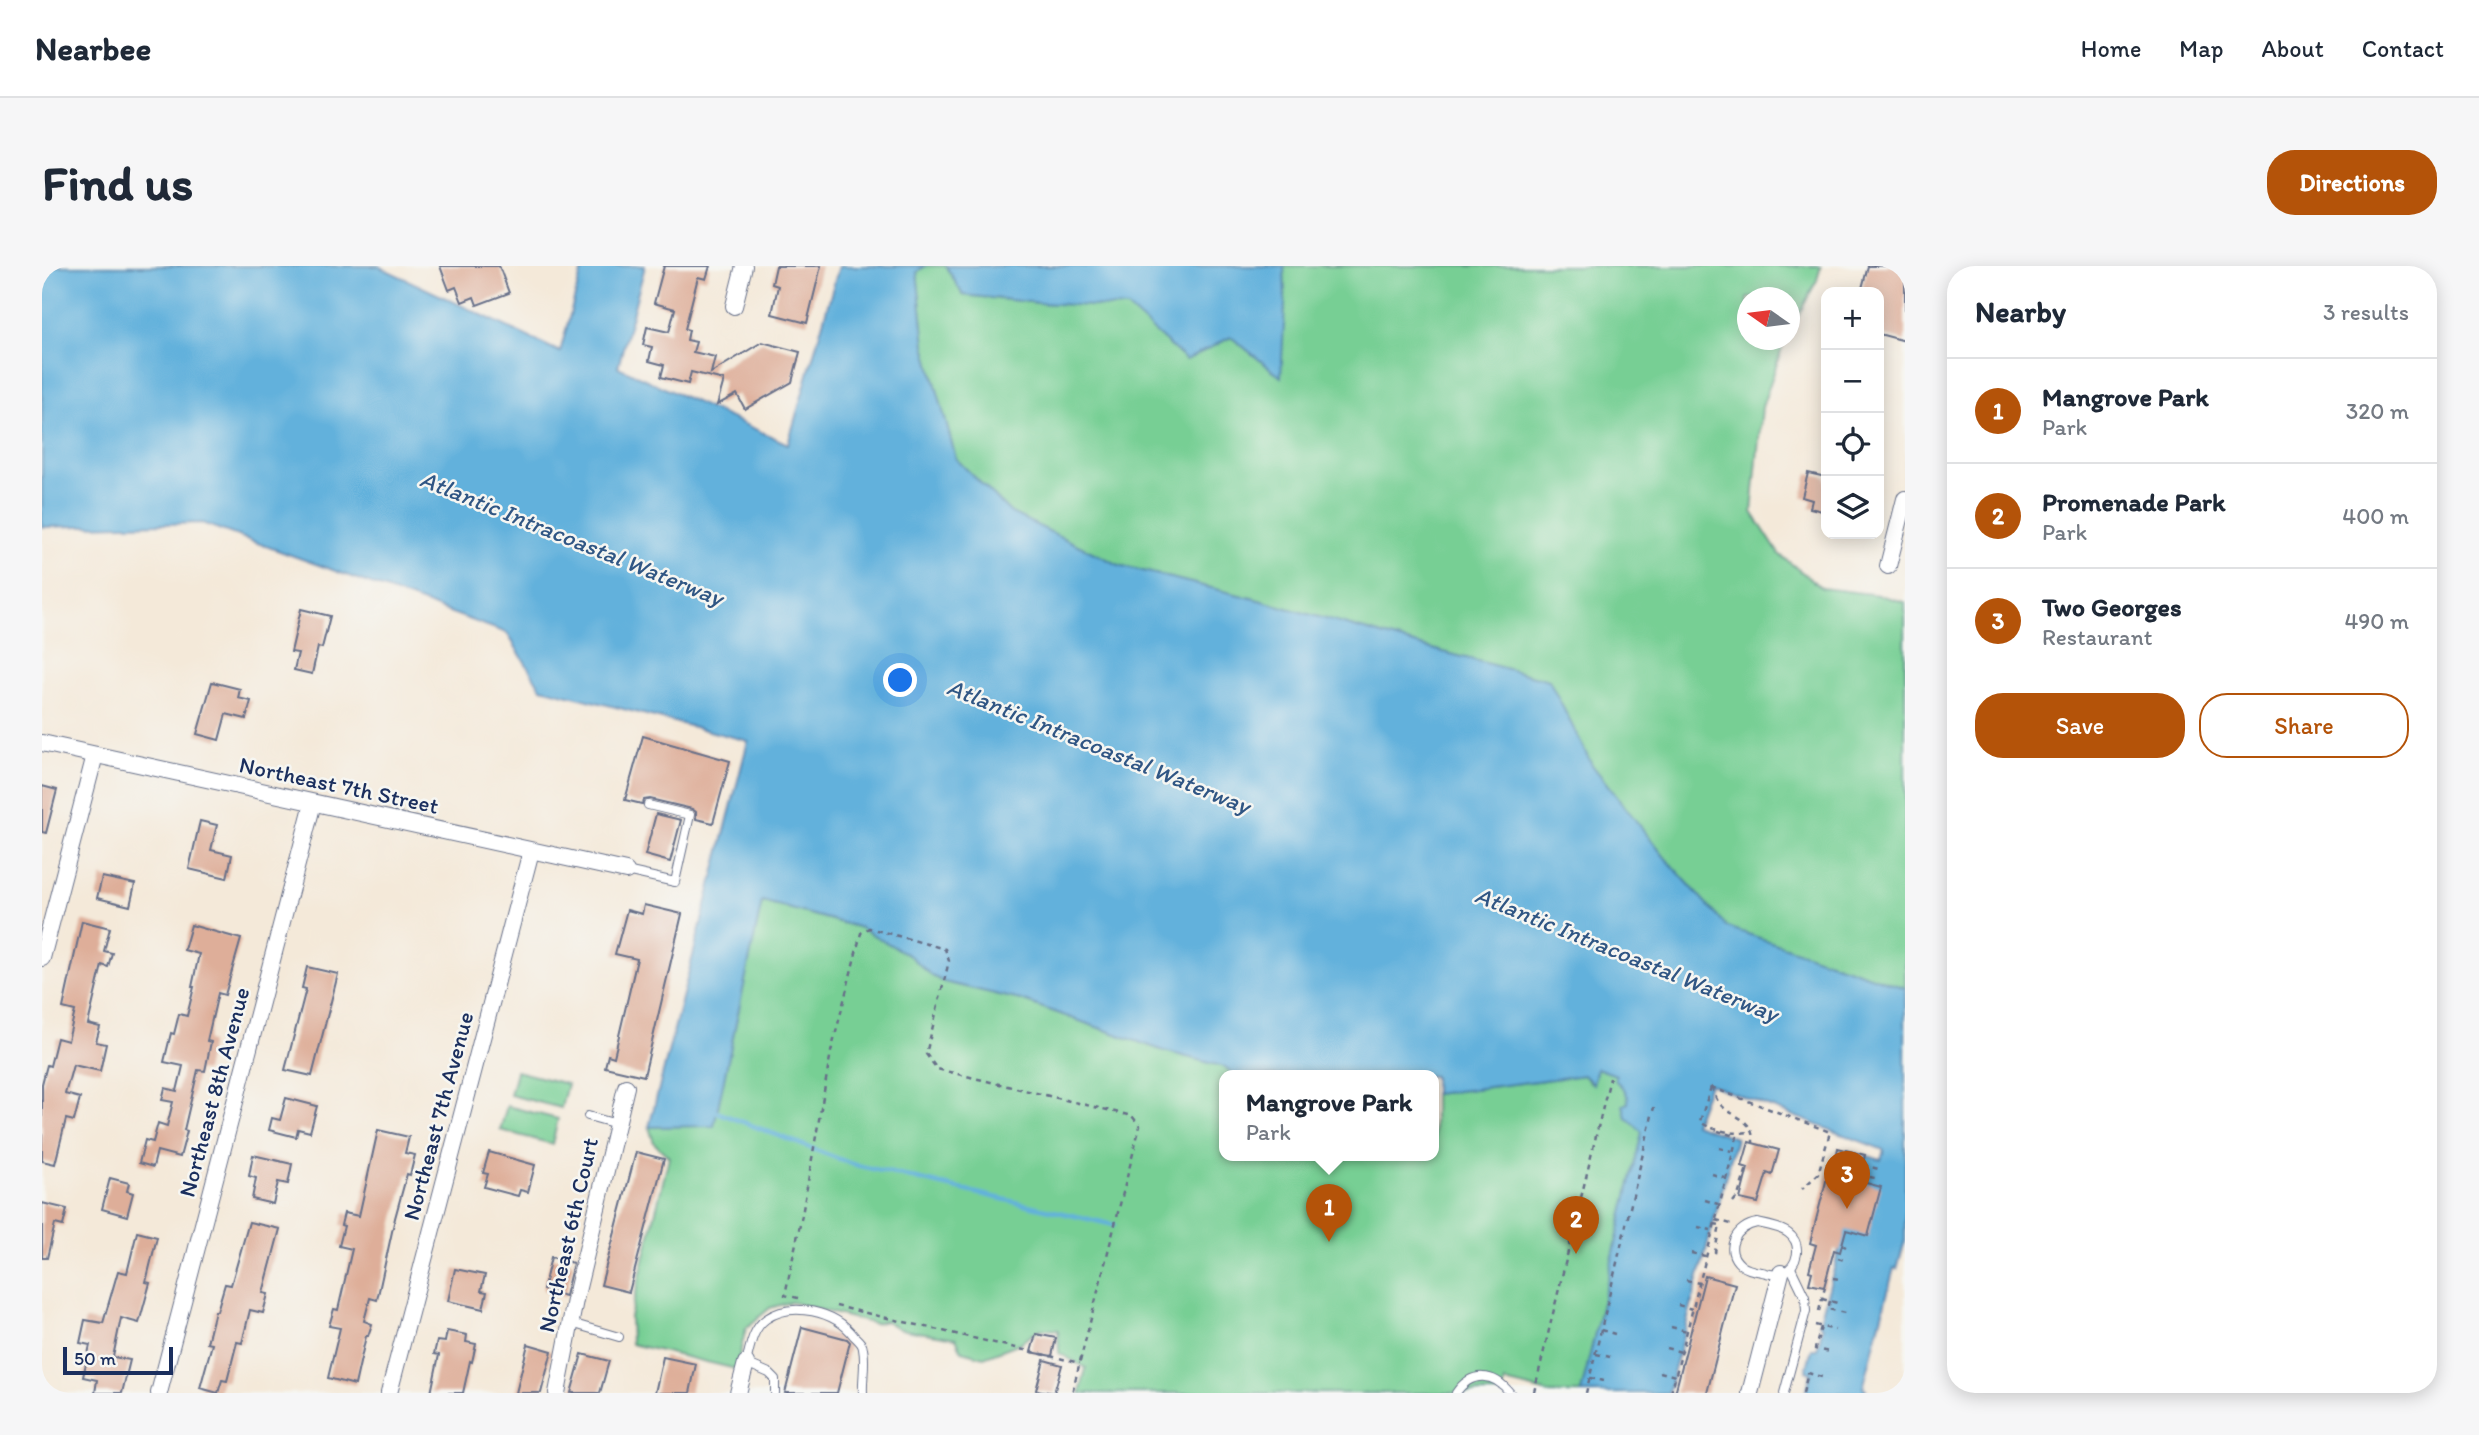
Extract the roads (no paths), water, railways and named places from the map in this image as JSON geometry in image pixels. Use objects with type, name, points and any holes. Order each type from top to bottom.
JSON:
[{"type":"street","points":[[734,306],[744,266]]},
{"type":"street","points":[[1888,566],[1905,499]]},
{"type":"street","name":"Northeast 7th Street","points":[[42,743],[626,871]]},
{"type":"street","points":[[42,958],[95,755]]},
{"type":"street","name":"Northeast 8th Avenue","points":[[159,1393],[313,803]]},
{"type":"street","name":"Northeast 7th Avenue","points":[[390,1393],[531,851]]},
{"type":"street","name":"Northeast 6th Court","points":[[556,1393],[626,1087]]},
{"type":"street","points":[[1750,1393],[1786,1270]]},
{"type":"street","points":[[738,1393],[746,1363]]},
{"type":"lane","points":[[626,871],[675,882],[690,815],[648,805]]},
{"type":"lane","points":[[588,1116],[617,1124]]},
{"type":"lane","points":[[1757,1223],[1790,1234],[1797,1251],[1796,1259],[1786,1270],[1772,1275],[1742,1266],[1732,1247],[1739,1230],[1745,1225],[1757,1223]]},
{"type":"lane","points":[[1784,1393],[1806,1311],[1805,1297],[1786,1270]]},
{"type":"lane","points":[[775,1393],[775,1379],[769,1373],[746,1363],[752,1338],[763,1321],[781,1311],[808,1310],[830,1316],[849,1329],[863,1348],[863,1393]]},
{"type":"lane","points":[[570,1323],[619,1337]]},
{"type":"lane","points":[[1456,1393],[1472,1379],[1484,1377],[1498,1380],[1510,1393]]},
{"type":"water","name":"Atlantic Intracoastal Waterway","points":[[42,266],[378,266],[560,352],[583,266],[645,266],[618,367],[788,444],[839,266],[925,266],[917,272],[925,345],[956,459],[1011,513],[1119,565],[1255,599],[1549,680],[1592,765],[1667,860],[1727,927],[1905,988],[1905,1240],[1897,1269],[1894,1268],[1863,1388],[1865,1393],[1806,1393],[1811,1373],[1806,1371],[1812,1349],[1817,1349],[1823,1326],[1819,1324],[1865,1155],[1881,1160],[1884,1150],[1709,1084],[1694,1124],[1736,1138],[1668,1393],[1581,1393],[1642,1132],[1626,1117],[1623,1105],[1628,1103],[1627,1096],[1615,1080],[1616,1075],[1597,1068],[1593,1084],[1584,1075],[1439,1093],[1439,1070],[1229,1070],[1164,1051],[1021,1000],[944,982],[932,976],[910,956],[861,928],[762,901],[714,1126],[649,1127],[748,741],[541,688],[507,633],[202,523],[42,527]]},
{"type":"water","points":[[946,266],[1284,266],[1281,377],[1231,337],[1186,360],[1128,308],[963,295]]},
{"type":"waterway","points":[[717,1112],[852,1164],[1114,1225]]},
{"type":"place","name":"Two Georges","points":[[1847,1209]]},
{"type":"place","name":"Mangrove Park","points":[[1329,1242]]},
{"type":"place","name":"Promenade Park","points":[[1576,1254]]}]
